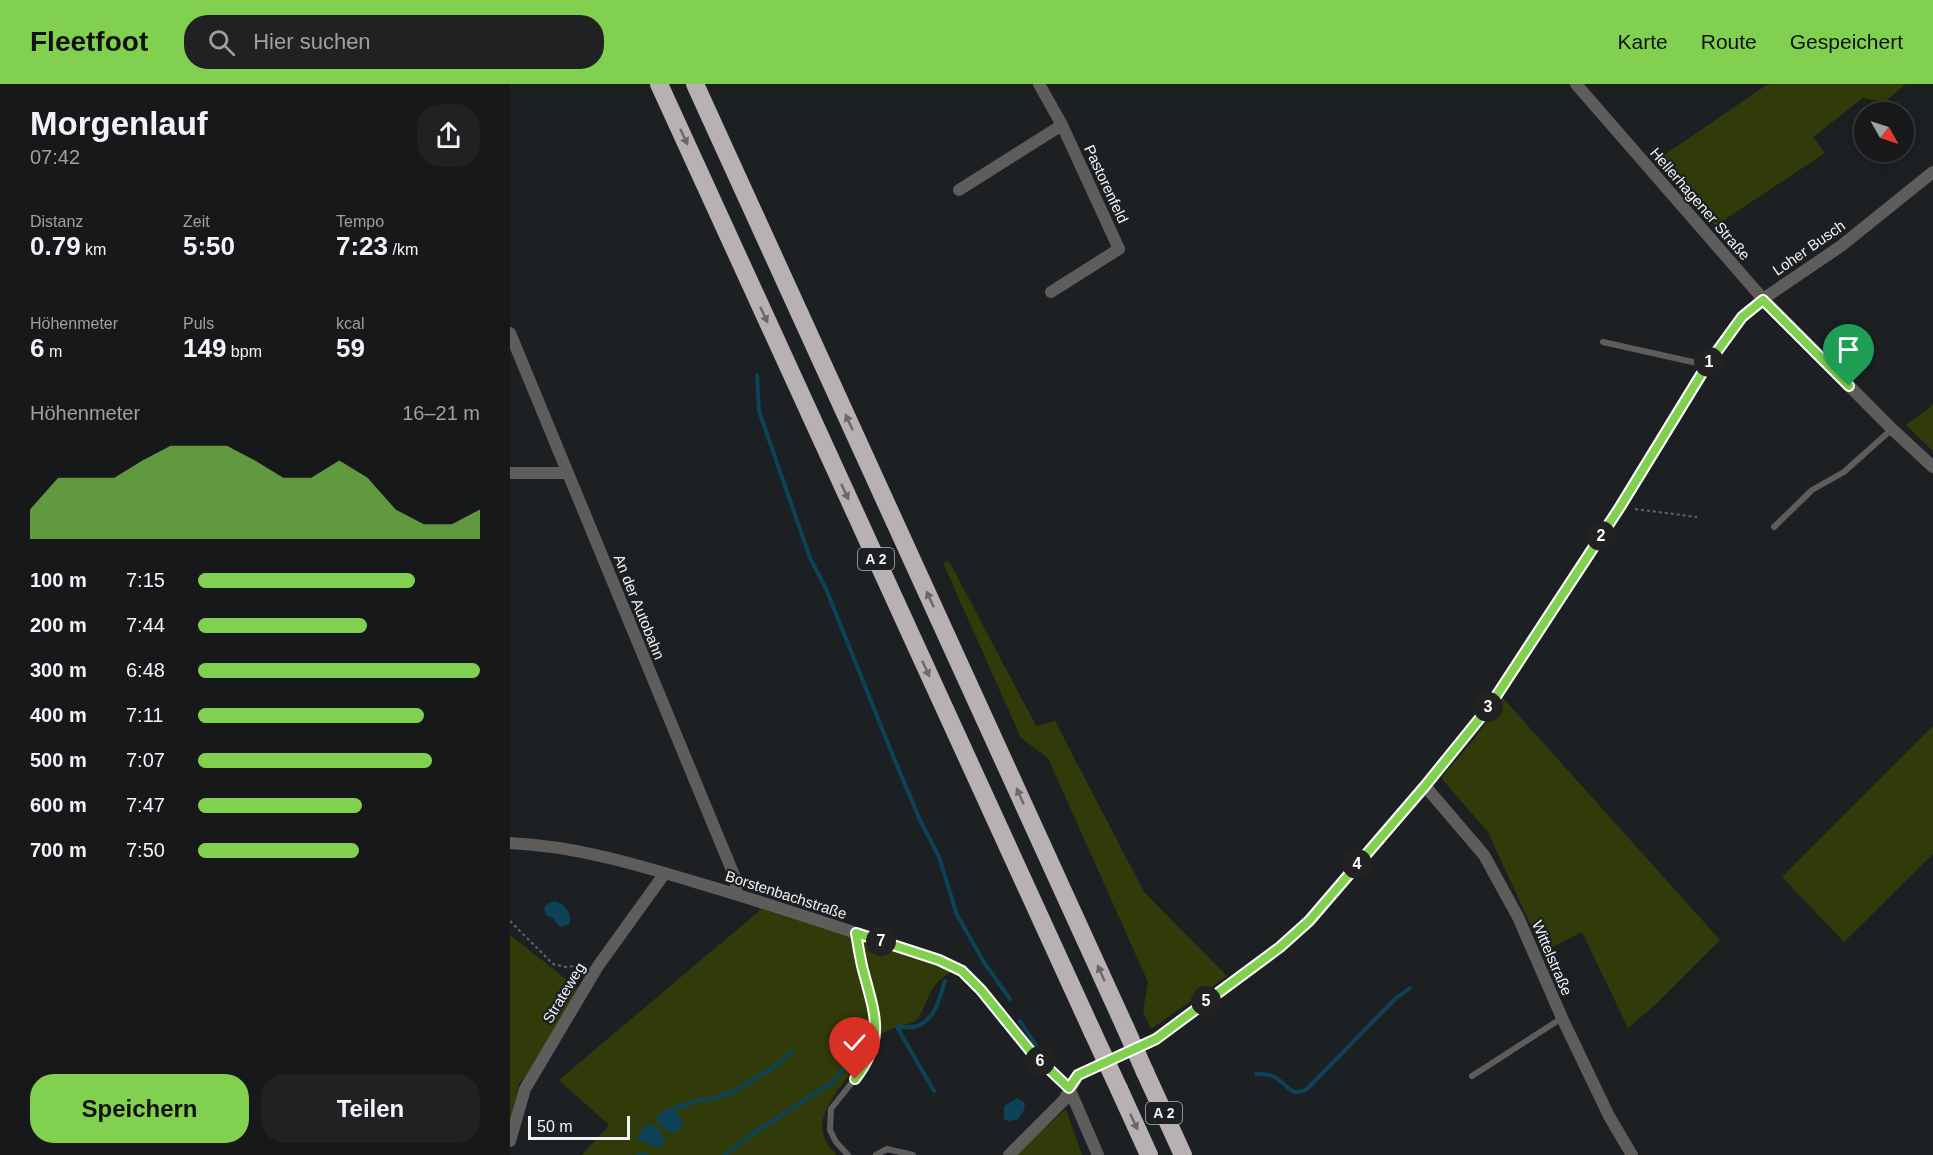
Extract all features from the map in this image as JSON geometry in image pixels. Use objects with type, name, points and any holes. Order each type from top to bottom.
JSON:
[{"type":"highway","name":"A 2","points":[[659,84],[1149,1155]]},
{"type":"highway","name":"A 2","points":[[695,84],[1183,1155]]},
{"type":"street","name":"Pastorenfeld","points":[[1039,84],[1062,125],[1119,249],[1051,292]]},
{"type":"street","name":"Hellerhagener Straße","points":[[1576,84],[1763,300],[1933,467]]},
{"type":"street","points":[[959,190],[1062,125]]},
{"type":"street","name":"Loher Busch","points":[[1009,1155],[1064,1100],[1078,1075],[1156,1039],[1280,947],[1309,921],[1425,786],[1489,707],[1620,507],[1707,365],[1742,317],[1841,246],[1933,172]]},
{"type":"street","name":"An der Autobahn","points":[[510,333],[736,879],[736,894]]},
{"type":"street","points":[[510,473],[567,473]]},
{"type":"street","name":"Wittelstraße","points":[[1425,786],[1485,855],[1518,917],[1562,1018],[1609,1116],[1632,1155]]},
{"type":"street","name":"Borstenbachstraße","points":[[510,843],[542,844],[665,873],[939,960],[962,971],[981,990],[1032,1053],[1069,1088],[1098,1155]]},
{"type":"street","name":"Strateweg","points":[[510,1140],[525,1089],[598,966],[665,873]]},
{"type":"lane","points":[[1603,342],[1707,365]]},
{"type":"lane","points":[[1774,527],[1812,490],[1844,472],[1892,429]]},
{"type":"lane","points":[[848,1155],[836,1142],[830,1130],[831,1109],[868,1062],[876,1036],[873,1007],[856,933]]},
{"type":"lane","points":[[1472,1076],[1562,1018]]},
{"type":"lane","points":[[876,1155],[887,1149],[913,1155]]},
{"type":"path","points":[[1620,507],[1697,517]]},
{"type":"path","points":[[510,921],[553,964],[566,967],[583,964],[598,966]]},
{"type":"green space","points":[[1768,84],[1906,84],[1885,102],[1863,98],[1854,102],[1854,105],[1813,137],[1825,153],[1715,226],[1657,160]]},
{"type":"green space","points":[[1933,405],[1933,451],[1906,425]]},
{"type":"green space","points":[[949,561],[1036,726],[1055,721],[1144,892],[1227,976],[1151,1029],[1143,1012],[1148,982],[1048,758],[1021,738],[943,563]]},
{"type":"green space","points":[[1503,698],[1720,940],[1654,1006],[1628,1028],[1582,932],[1543,952],[1488,832],[1441,778],[1474,739]]},
{"type":"green space","points":[[1933,726],[1933,854],[1844,942],[1782,877]]},
{"type":"green space","points":[[761,897],[955,970],[935,986],[917,1020],[888,1030],[873,1039],[863,1049],[854,1068],[832,1099],[823,1121],[823,1133],[827,1144],[837,1155],[582,1155],[609,1125],[559,1080],[759,911]]},
{"type":"green space","points":[[510,935],[585,994],[538,1063],[519,1084],[510,1123]]},
{"type":"green space","points":[[1066,1109],[1082,1155],[1014,1155]]},
{"type":"water","points":[[554,901],[567,909],[570,924],[560,927],[553,918],[546,915],[544,909],[546,905]]},
{"type":"water","points":[[1017,1098],[1025,1103],[1024,1110],[1018,1119],[1004,1120],[1004,1106]]},
{"type":"water","points":[[673,1107],[682,1121],[682,1126],[676,1132],[670,1133],[656,1121],[656,1118],[664,1110]]},
{"type":"water","points":[[649,1124],[657,1127],[665,1138],[664,1143],[658,1148],[636,1138]]},
{"type":"waterway","points":[[757,375],[759,411],[810,558],[826,589],[920,820],[939,857],[957,915],[985,964],[1010,999]]},
{"type":"waterway","points":[[934,1091],[897,1027],[917,1026],[928,1019],[936,1007],[945,981]]},
{"type":"waterway","points":[[1256,1074],[1267,1074],[1274,1077],[1293,1091],[1307,1089],[1395,999],[1410,988]]},
{"type":"waterway","points":[[1020,1021],[1042,1054]]},
{"type":"waterway","points":[[725,1155],[748,1137],[834,1081],[859,1048]]},
{"type":"waterway","points":[[675,1108],[732,1092],[774,1067],[792,1051]]},
{"type":"waterway","points":[[639,1155],[647,1155]]},
{"type":"route","points":[[855,1079],[868,1062],[876,1036],[873,1007],[856,933],[939,960],[962,971],[981,990],[1032,1053],[1069,1088],[1078,1075],[1156,1039],[1280,947],[1309,921],[1425,786],[1489,707],[1620,507],[1707,365],[1742,317],[1763,300],[1849,386]]}]
